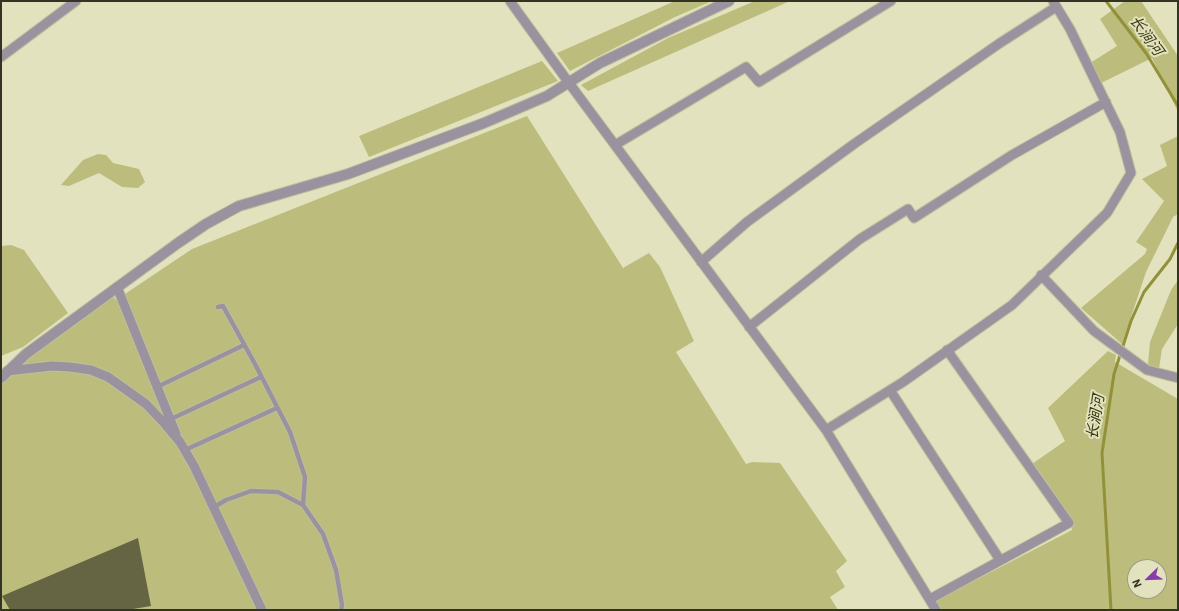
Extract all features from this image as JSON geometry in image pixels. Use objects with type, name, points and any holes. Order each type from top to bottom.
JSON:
[{"type":"street","points":[[1,57],[76,1]]},
{"type":"street","points":[[510,1],[826,430],[936,610]]},
{"type":"street","points":[[4,375],[26,354],[117,287],[206,224],[239,206],[348,174],[484,123],[547,96],[600,63],[729,1]]},
{"type":"street","points":[[615,145],[746,67],[759,82],[891,1]]},
{"type":"street","points":[[701,262],[747,222],[854,144],[1055,4],[1070,29],[1120,132],[1132,173],[1107,213],[1012,305],[890,390],[826,430]]},
{"type":"street","points":[[749,326],[860,239],[908,209],[914,218],[1012,155],[1106,102]]},
{"type":"street","points":[[1041,276],[1094,331],[1147,370],[1178,378]]},
{"type":"street","points":[[117,287],[182,446],[214,506],[262,610]]},
{"type":"street","points":[[930,599],[1069,523],[947,350]]},
{"type":"street","points":[[4,375],[52,366],[91,370],[102,374],[146,404],[164,423],[182,446]]},
{"type":"street","points":[[890,390],[1000,560]]},
{"type":"lane","points":[[218,308],[223,306],[290,432],[305,477],[303,505]]},
{"type":"lane","points":[[157,387],[244,345]]},
{"type":"lane","points":[[170,419],[261,377]]},
{"type":"lane","points":[[182,446],[277,408]]},
{"type":"lane","points":[[214,506],[252,491],[278,492],[303,505],[323,534],[336,570],[342,605],[341,610]]},
{"type":"shaded area","points":[[675,1],[712,1],[675,17],[570,71],[557,53]]},
{"type":"shaded area","points":[[755,1],[790,1],[588,91],[581,85],[668,38]]},
{"type":"shaded area","points":[[1125,1],[1141,1],[1178,56],[1178,112],[1152,58],[1097,85],[1087,65],[1117,46],[1100,19]]},
{"type":"shaded area","points":[[542,61],[558,81],[369,157],[359,136]]},
{"type":"shaded area","points":[[527,116],[623,268],[649,253],[660,267],[694,341],[676,352],[746,464],[752,462],[780,463],[847,561],[836,571],[845,587],[830,597],[838,610],[1,610],[1,379],[7,371],[46,346],[47,343],[96,305],[114,297],[116,300],[192,249]]},
{"type":"shaded area","points":[[1178,136],[1178,214],[1173,217],[1146,272],[1122,344],[1081,308],[1145,254],[1147,249],[1136,242],[1164,201],[1142,179],[1167,166],[1160,145]]},
{"type":"shaded area","points":[[98,154],[106,155],[113,163],[139,169],[145,182],[138,188],[122,187],[99,173],[69,186],[61,185],[83,160]]},
{"type":"shaded area","points":[[11,245],[24,250],[68,313],[23,347],[1,356],[1,246]]},
{"type":"shaded area","points":[[1178,280],[1178,324],[1162,349],[1158,375],[1148,364],[1150,342],[1171,290]]},
{"type":"shaded area","points":[[1108,351],[1116,355],[1115,362],[1178,399],[1178,610],[938,610],[933,602],[1072,530],[1070,520],[1032,464],[1065,441],[1048,408]]},
{"type":"building","points":[[138,538],[151,606],[127,610],[10,610],[2,596]]},
{"type":"waterway","name":"长涧河","points":[[1106,1],[1146,53],[1178,106]]},
{"type":"waterway","name":"长涧河","points":[[1111,610],[1102,453],[1114,374],[1131,321],[1144,292],[1170,259],[1178,243]]}]
